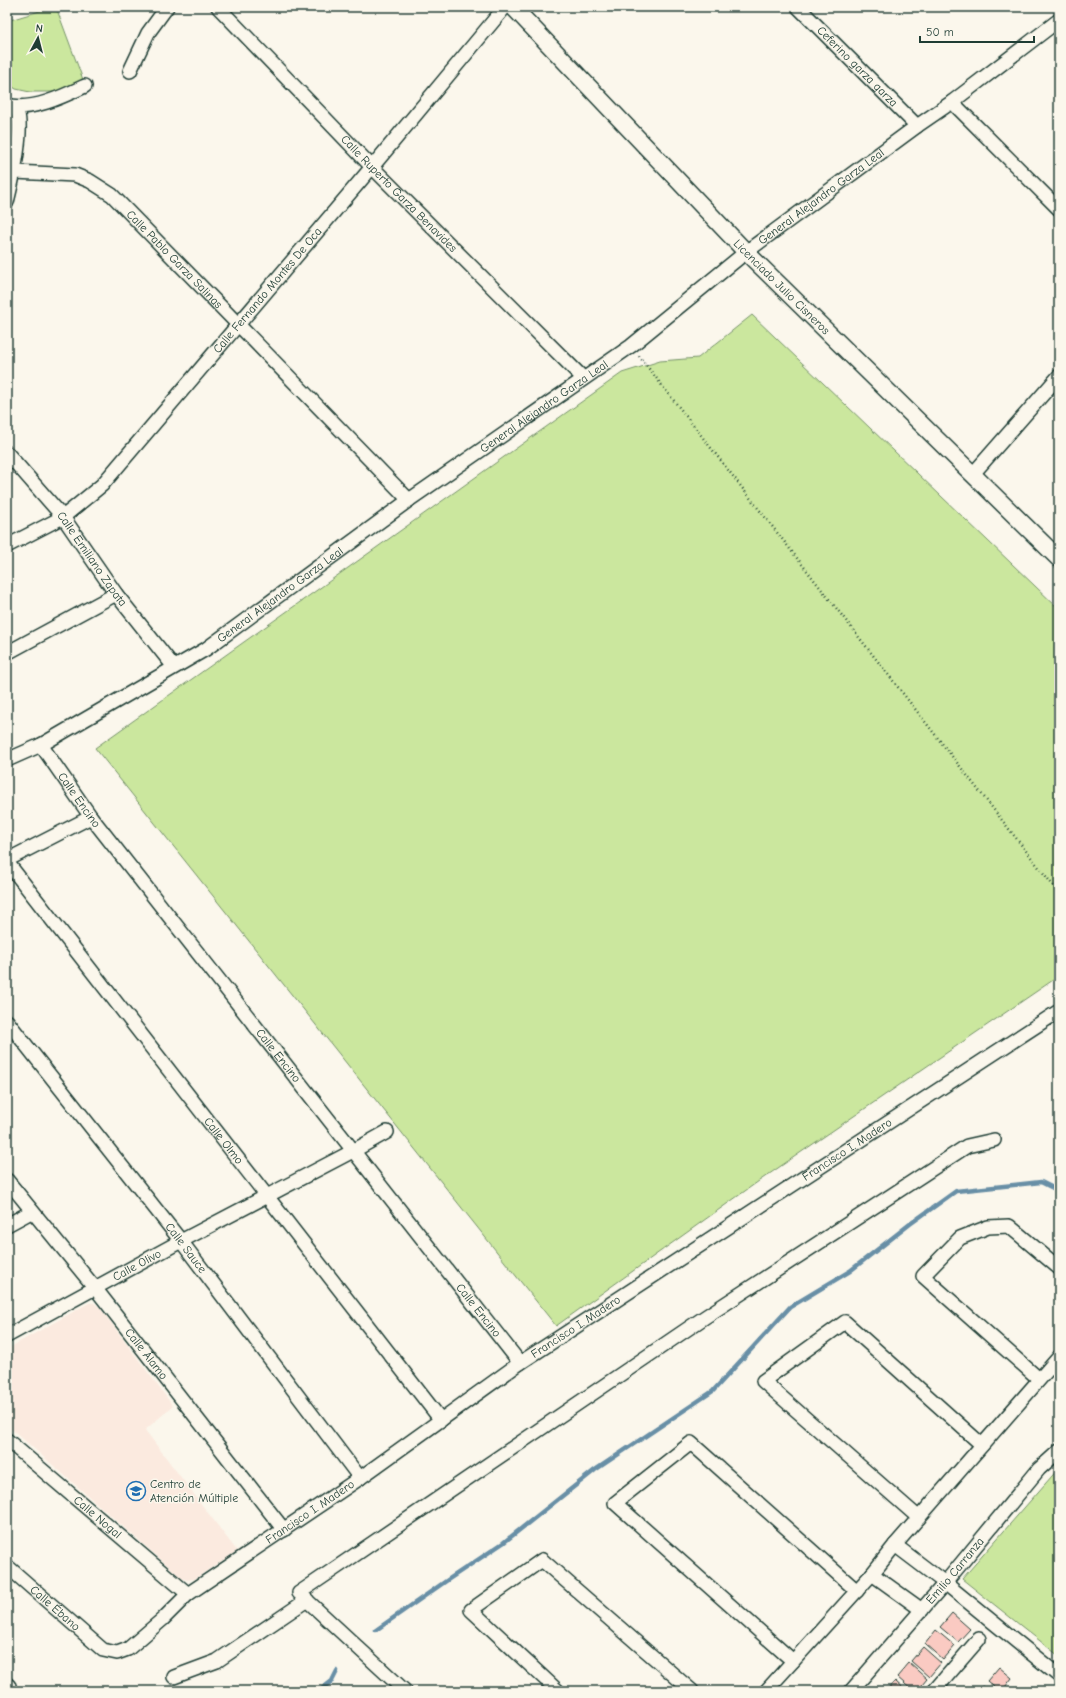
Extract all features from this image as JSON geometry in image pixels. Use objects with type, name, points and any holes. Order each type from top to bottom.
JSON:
[{"type":"street","points":[[130,72],[148,33],[167,7]]},
{"type":"street","name":"Calle Ruperto Garza Benavides","points":[[218,7],[372,167],[583,378]]},
{"type":"street","name":"Calle Fernando Montes De Oca","points":[[7,546],[63,517],[102,486],[372,167],[505,7]]},
{"type":"street","name":"Licenciado Julio Cisneros","points":[[513,7],[746,252],[1059,559]]},
{"type":"street","name":"Ceferino garza garza","points":[[798,7],[917,126]]},
{"type":"street","name":"General Alejandro Garza Leal","points":[[7,760],[41,745],[206,649],[409,500],[631,346],[746,252],[917,126],[952,102],[1059,20]]},
{"type":"street","points":[[7,202],[15,172],[20,118],[12,107],[56,99],[85,86]]},
{"type":"street","points":[[952,102],[1059,209]]},
{"type":"street","name":"Calle Pablo Garza Salinas","points":[[15,172],[75,176],[101,187],[112,195],[409,500]]},
{"type":"street","points":[[972,475],[1059,376]]},
{"type":"street","name":"Calle Emiliano Zapata","points":[[7,453],[63,517],[116,594],[174,667]]},
{"type":"street","points":[[7,653],[116,594]]},
{"type":"street","name":"Calle Encino","points":[[41,745],[92,817],[520,1363]]},
{"type":"street","points":[[7,861],[92,817]]},
{"type":"street","name":"Calle Olmo","points":[[7,861],[268,1195],[441,1420]]},
{"type":"street","name":"Francisco I. Madero","points":[[103,1650],[117,1653],[128,1649],[163,1619],[188,1594],[360,1478],[520,1363],[1059,1010]]},
{"type":"street","name":"Calle Sauce","points":[[7,1021],[181,1241],[360,1478]]},
{"type":"street","name":"Calle Olivo","points":[[7,1336],[181,1241],[387,1132]]},
{"type":"street","points":[[405,1691],[299,1593],[698,1321],[967,1146],[994,1140]]},
{"type":"street","name":"Calle Álamo","points":[[7,1180],[31,1212],[95,1288],[284,1530]]},
{"type":"street","points":[[7,1225],[31,1212]]},
{"type":"street","points":[[1040,1379],[923,1276],[960,1238],[988,1227],[1009,1226],[1059,1268]]},
{"type":"street","points":[[918,1518],[763,1381],[845,1322],[982,1445]]},
{"type":"street","points":[[766,1691],[872,1574],[918,1518],[1059,1357]]},
{"type":"street","name":"Calle Nogal","points":[[7,1440],[188,1594]]},
{"type":"street","points":[[793,1661],[615,1503],[691,1443],[857,1591]]},
{"type":"street","name":"Emilio Carranza","points":[[851,1691],[945,1583],[1039,1469],[1059,1452]]},
{"type":"street","points":[[895,1545],[945,1583],[1059,1676]]},
{"type":"street","points":[[558,1691],[471,1610],[542,1560],[692,1691]]},
{"type":"street","name":"Calle Ébano","points":[[7,1566],[103,1650]]},
{"type":"street","points":[[872,1574],[922,1610]]},
{"type":"street","points":[[174,1678],[217,1661],[307,1600]]},
{"type":"street","points":[[934,1691],[980,1639]]},
{"type":"path","points":[[631,346],[1059,893]]},
{"type":"shaded area","name":"Centro de Atención Múltiple","points":[[89,1303],[94,1303],[100,1308],[173,1406],[145,1430],[237,1551],[194,1579],[187,1580],[182,1578],[7,1425],[7,1349]]},
{"type":"green space","points":[[56,7],[85,85],[71,92],[30,92],[16,89],[7,83],[7,21]]},
{"type":"green space","points":[[752,315],[1059,609],[1059,976],[759,1181],[556,1326],[95,748],[622,373],[660,361],[698,358]]},
{"type":"green space","points":[[1059,1468],[1059,1656],[962,1579]]},
{"type":"building","points":[[952,1613],[970,1629],[958,1642],[940,1627]]},
{"type":"building","points":[[936,1630],[955,1646],[943,1660],[925,1644]]},
{"type":"building","points":[[923,1647],[941,1663],[929,1677],[911,1661]]},
{"type":"building","points":[[909,1663],[927,1679],[917,1691],[913,1691],[897,1677]]},
{"type":"building","points":[[999,1667],[1012,1678],[1002,1691],[999,1691],[987,1681]]},
{"type":"building","points":[[895,1681],[906,1691],[886,1691]]},
{"type":"building","points":[[982,1686],[988,1691],[978,1691]]},
{"type":"building","points":[[1041,1687],[1046,1691],[1037,1691]]},
{"type":"waterway","points":[[376,1630],[503,1543],[595,1470],[713,1391],[790,1307],[850,1271],[910,1224],[956,1191],[1041,1182],[1059,1191]]},
{"type":"waterway","points":[[319,1691],[332,1681],[337,1671]]},
{"type":"place","name":"Centro de Atención Múltiple","points":[[136,1491]]}]
